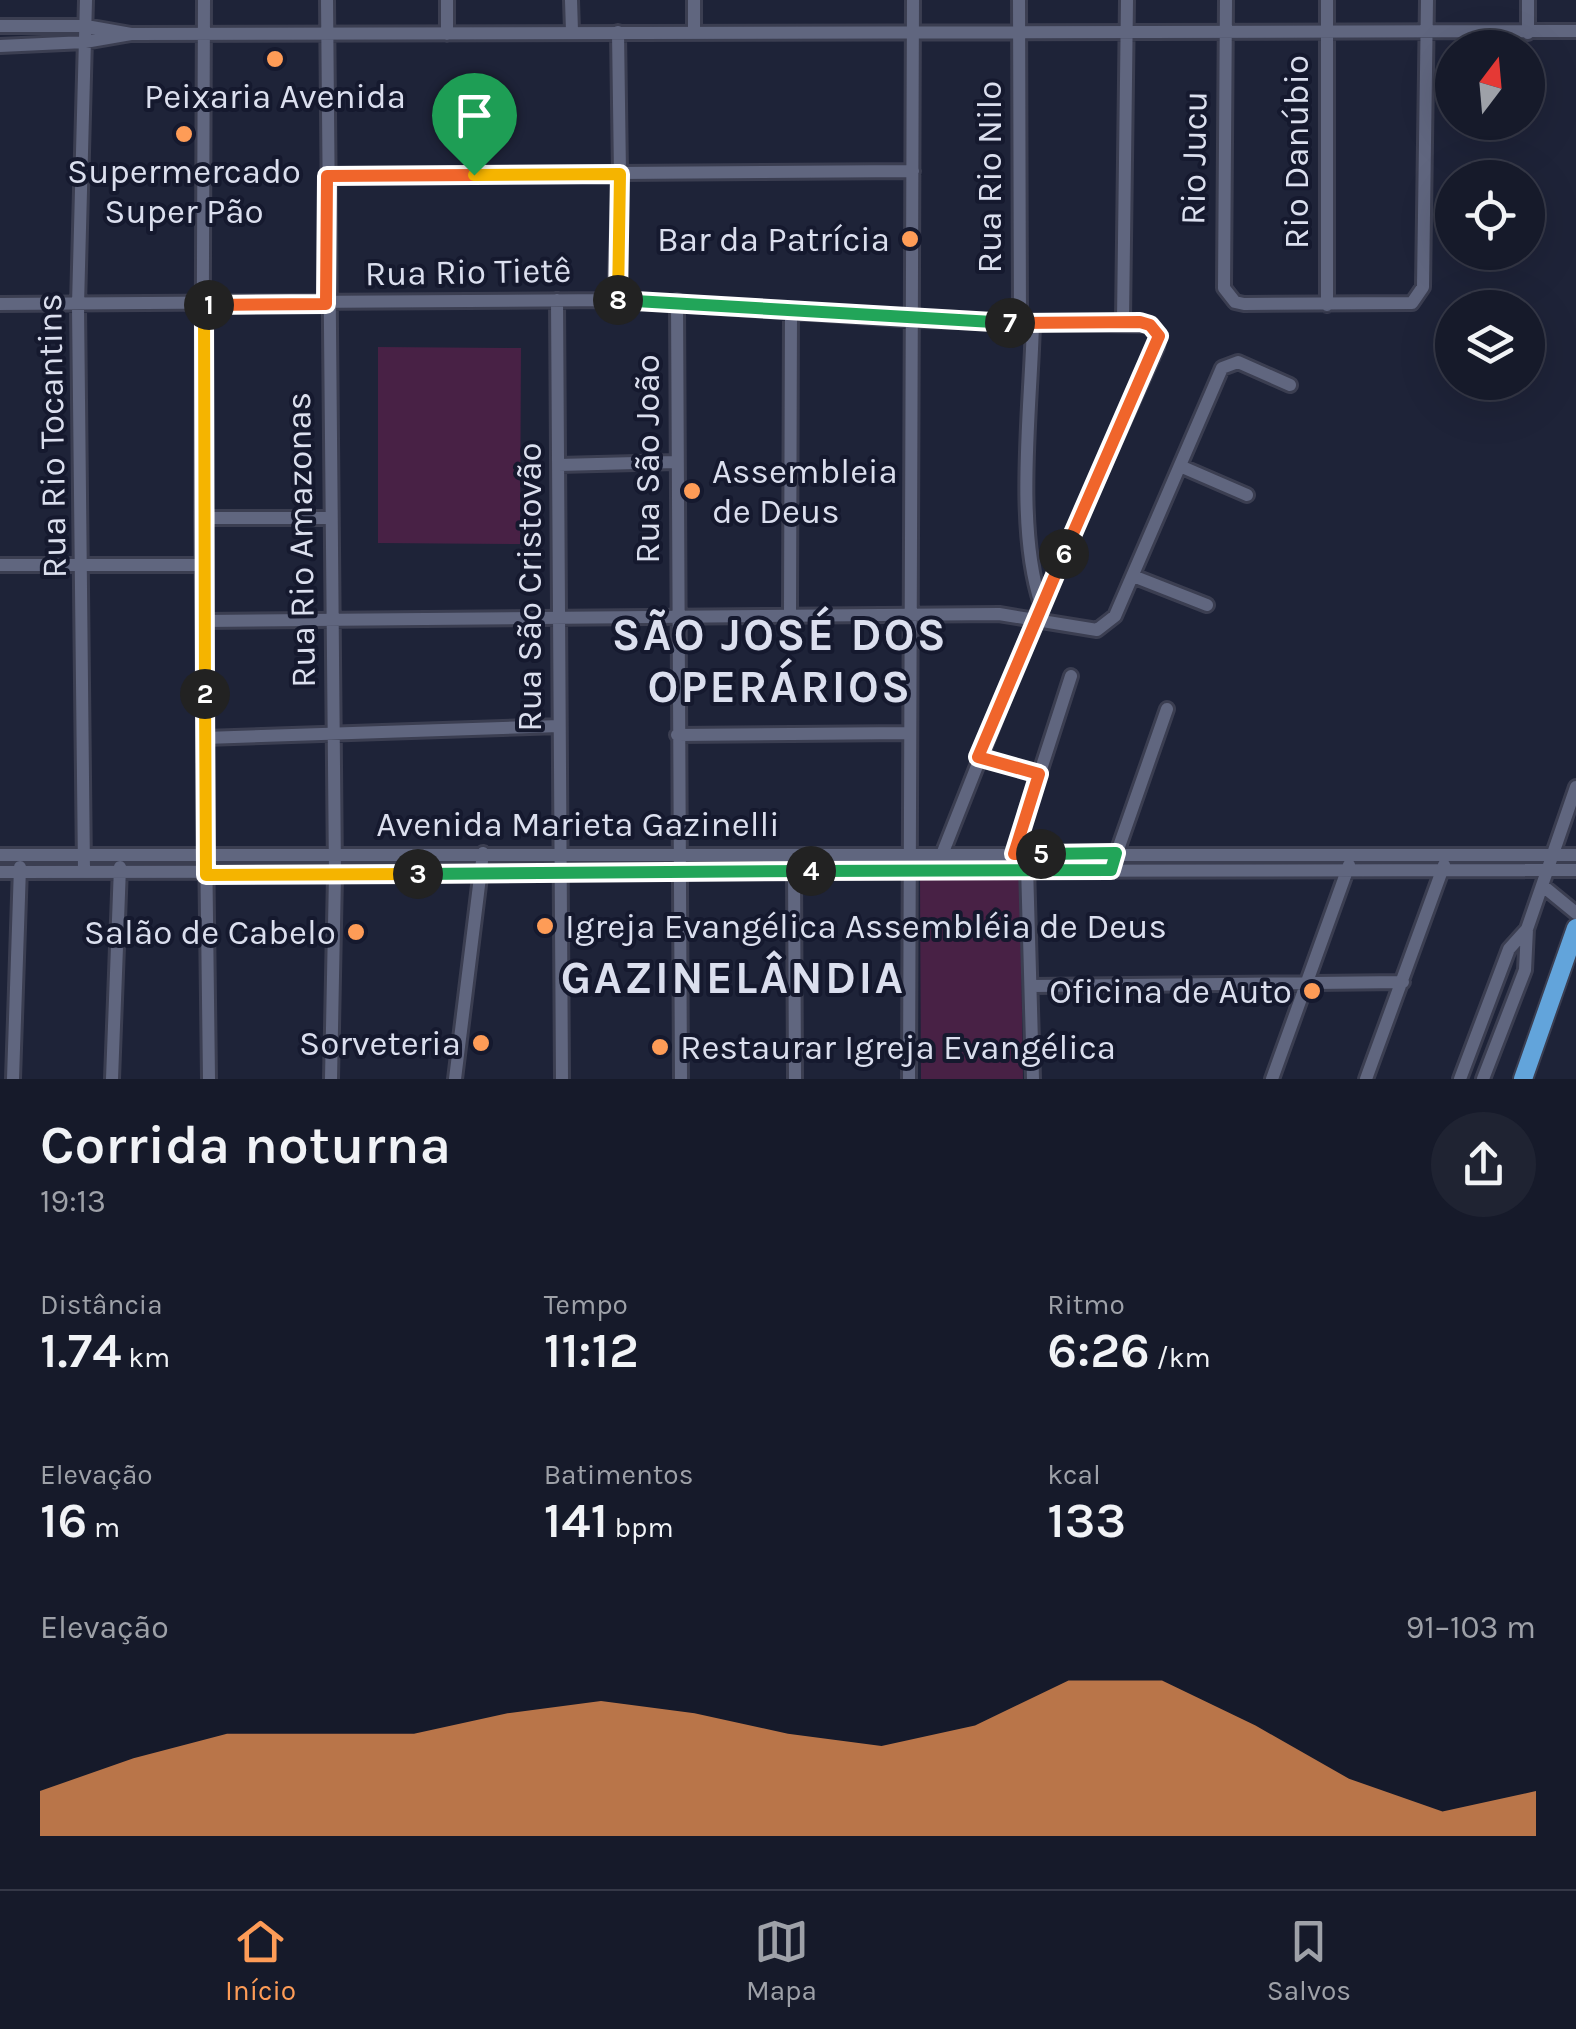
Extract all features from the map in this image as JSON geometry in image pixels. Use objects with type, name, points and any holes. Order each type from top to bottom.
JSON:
[{"type":"highway","points":[[1523,1079],[1576,928]]},
{"type":"street","name":"Rua Rio Tocantins","points":[[84,871],[84,564],[78,305],[86,0]]},
{"type":"street","points":[[204,0],[202,565],[209,1079]]},
{"type":"street","name":"Rua Rio Amazonas","points":[[326,0],[326,304],[335,875],[330,1079]]},
{"type":"street","points":[[447,0],[447,34]]},
{"type":"street","points":[[571,0],[572,31]]},
{"type":"street","points":[[694,0],[694,33]]},
{"type":"street","points":[[909,1079],[915,320],[913,0]]},
{"type":"street","name":"Rua Rio Nilo","points":[[1019,0],[1028,540],[1041,604]]},
{"type":"street","points":[[943,852],[1041,604],[1157,347],[1159,336],[1150,325],[1123,322],[1126,0]]},
{"type":"street","name":"Rio Jucu","points":[[1226,0],[1224,288],[1235,302],[1244,304],[1327,305]]},
{"type":"street","name":"Rio Danúbio","points":[[1327,0],[1327,305]]},
{"type":"street","points":[[1327,305],[1412,303],[1419,297],[1426,274],[1427,0]]},
{"type":"street","points":[[1528,0],[1528,30]]},
{"type":"street","points":[[0,26],[86,26],[131,34]]},
{"type":"street","points":[[0,46],[85,42],[131,34],[204,32],[694,33],[913,29],[1435,32]]},
{"type":"street","points":[[1545,32],[1576,31]]},
{"type":"street","points":[[615,300],[620,174],[618,32]]},
{"type":"street","points":[[327,176],[913,171]]},
{"type":"street","name":"Rua São Cristovão","points":[[557,300],[562,1079]]},
{"type":"street","name":"Rua Rio Tietê","points":[[0,304],[615,300],[915,320],[1123,322]]},
{"type":"street","name":"Rua São João","points":[[677,302],[676,735],[681,1079]]},
{"type":"street","points":[[790,613],[791,312]]},
{"type":"street","points":[[204,621],[999,614],[1097,630],[1105,627],[1133,576],[1226,364],[1238,362],[1290,385]]},
{"type":"street","points":[[558,465],[676,462]]},
{"type":"street","points":[[1180,466],[1247,495]]},
{"type":"street","points":[[202,518],[330,518]]},
{"type":"street","points":[[0,565],[202,565]]},
{"type":"street","points":[[1133,576],[1207,605]]},
{"type":"street","points":[[1034,1079],[1028,872],[1020,854],[1039,774],[1071,676]]},
{"type":"street","points":[[1111,870],[1167,709]]},
{"type":"street","points":[[205,738],[559,726]]},
{"type":"street","points":[[676,735],[910,732]]},
{"type":"street","points":[[978,757],[1039,774]]},
{"type":"street","points":[[1483,1079],[1524,970],[1527,929],[1576,787]]},
{"type":"street","points":[[1560,832],[1576,833]]},
{"type":"street","name":"Avenida Marieta Gazinelli","points":[[0,856],[85,852],[206,856],[909,852],[1576,855]]},
{"type":"street","points":[[1201,870],[1202,853]]},
{"type":"street","points":[[1272,1079],[1352,853]]},
{"type":"street","points":[[1366,1079],[1448,853]]},
{"type":"street","points":[[112,1079],[118,854]]},
{"type":"street","points":[[454,1079],[483,854]]},
{"type":"street","points":[[794,854],[795,1079]]},
{"type":"street","points":[[13,1079],[20,855]]},
{"type":"street","name":"Avenida Marieta Gazinelli","points":[[0,872],[335,875],[1576,870]]},
{"type":"street","points":[[1542,886],[1576,913]]},
{"type":"street","points":[[1460,1079],[1509,949],[1527,929]]},
{"type":"street","points":[[1032,986],[1307,980],[1403,982]]},
{"type":"shaded area","points":[[378,347],[521,348],[520,544],[378,543]]},
{"type":"shaded area","points":[[920,878],[1020,880],[1023,1079],[921,1079]]},
{"type":"place","name":"Peixaria Avenida","points":[[275,59]]},
{"type":"place","name":"Supermercado Super Pão","points":[[184,134]]},
{"type":"place","name":"Bar da Patrícia","points":[[910,239]]},
{"type":"place","name":"Assembleia de Deus","points":[[692,491]]},
{"type":"place","name":"Igreja Evangélica Assembléia de Deus","points":[[545,926]]},
{"type":"place","name":"Salão de Cabelo","points":[[356,932]]},
{"type":"place","name":"Oficina de Auto","points":[[1312,991]]},
{"type":"place","name":"Sorveteria","points":[[481,1043]]},
{"type":"place","name":"Restaurar Igreja Evangélica","points":[[660,1047]]},
{"type":"district","name":"SÃO JOSÉ DOS OPERÁRIOS","points":[[780,661]]},
{"type":"district","name":"GAZINELÂNDIA","points":[[733,978]]},
{"type":"route","points":[[620,174],[615,300],[915,320],[1140,322],[1156,330],[1157,347],[1041,604],[978,757],[1039,774],[1014,854],[1116,853],[1111,870],[206,875],[204,305],[326,304],[327,176],[474,175],[620,174]]}]
